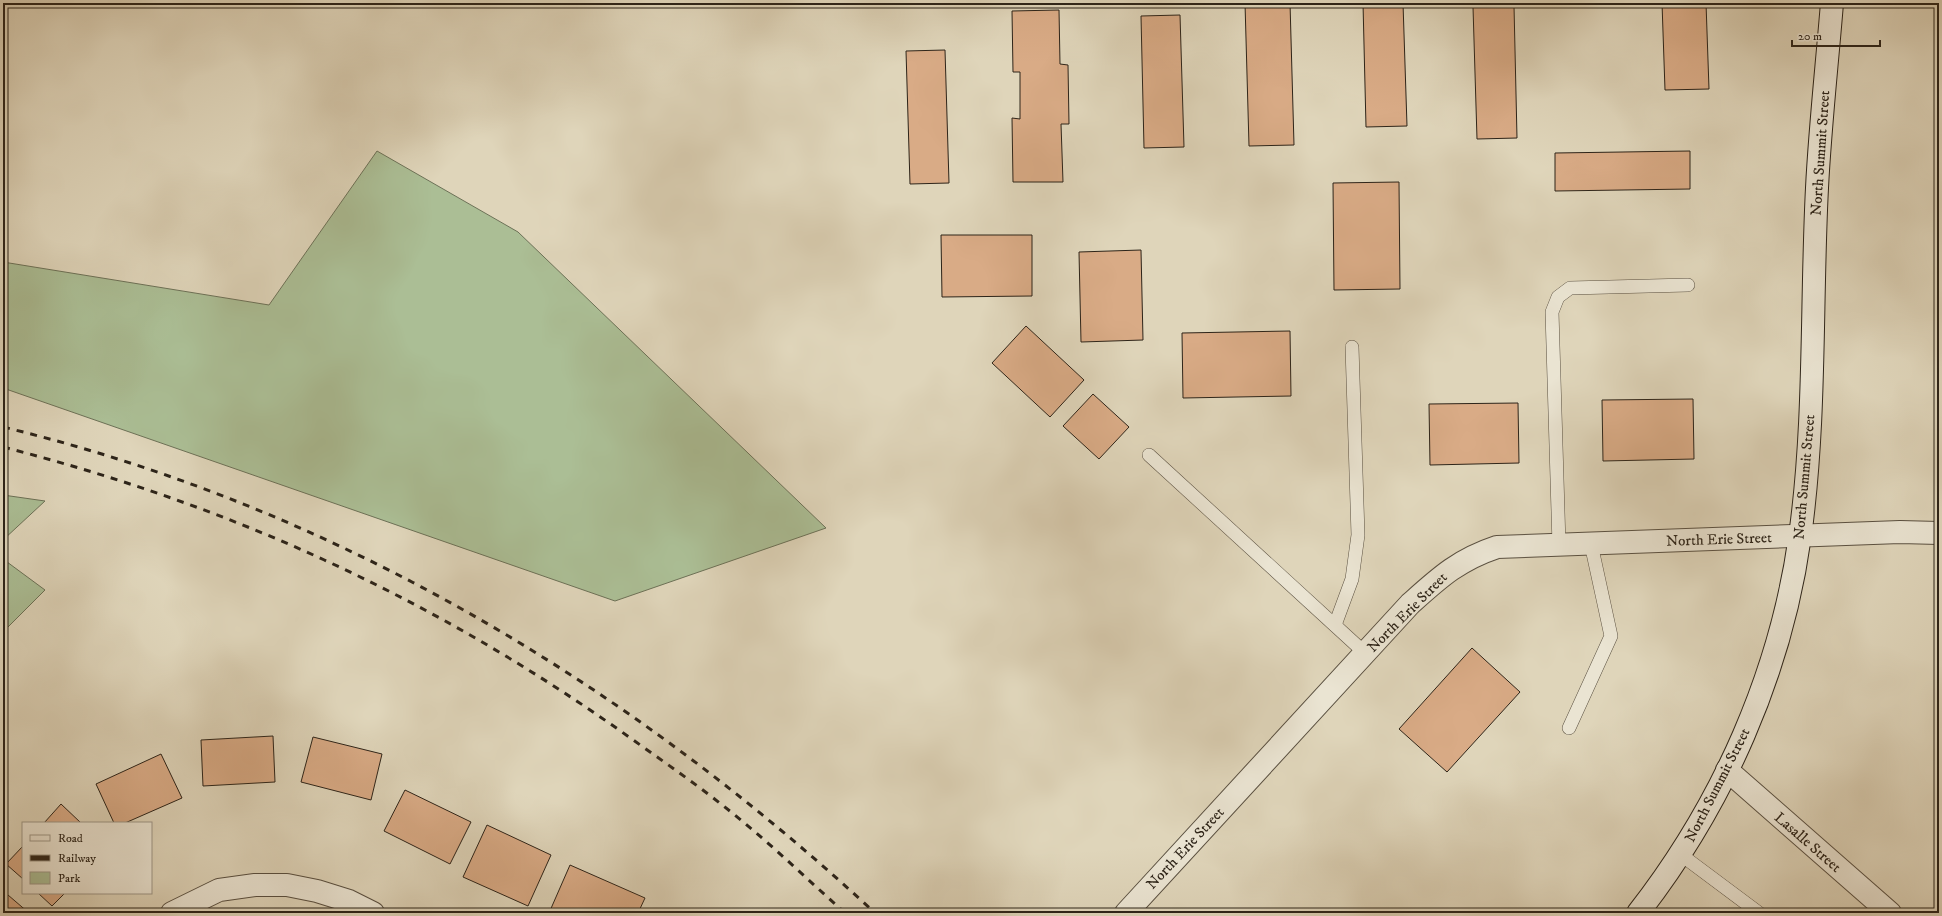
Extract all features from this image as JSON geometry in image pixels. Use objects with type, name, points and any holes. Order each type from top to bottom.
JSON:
[{"type":"street","name":"North Summit Street","points":[[1638,913],[1665,878],[1700,822],[1727,770],[1749,723],[1769,674],[1790,589],[1800,537],[1808,457],[1817,187],[1832,3]]},
{"type":"street","name":"North Erie Street","points":[[1126,913],[1410,604],[1443,575],[1476,554],[1497,546],[1800,537],[1900,532],[1938,532]]},
{"type":"street","name":"Lasalle Street","points":[[1727,770],[1890,913]]},
{"type":"street","points":[[172,913],[219,890],[255,885],[287,885],[323,893],[349,901],[373,913]]},
{"type":"lane","points":[[1559,545],[1552,312],[1558,297],[1570,288],[1688,285]]},
{"type":"lane","points":[[1335,625],[1352,579],[1358,535],[1352,347]]},
{"type":"lane","points":[[1149,455],[1365,653]]},
{"type":"lane","points":[[1569,728],[1611,636],[1591,544]]},
{"type":"lane","points":[[1680,854],[1760,913]]},
{"type":"green space","points":[[377,151],[518,232],[826,528],[615,601],[3,388],[3,262],[269,305]]},
{"type":"green space","points":[[3,495],[45,501],[3,540]]},
{"type":"green space","points":[[3,559],[45,590],[3,632]]},
{"type":"building","points":[[1245,3],[1290,3],[1294,145],[1249,146]]},
{"type":"building","points":[[1363,3],[1403,3],[1407,126],[1366,127]]},
{"type":"building","points":[[1662,3],[1706,3],[1709,89],[1665,90]]},
{"type":"building","points":[[1514,6],[1517,138],[1477,139],[1473,7]]},
{"type":"building","points":[[1059,10],[1060,64],[1068,65],[1069,124],[1061,124],[1063,182],[1013,182],[1012,118],[1020,119],[1020,72],[1013,72],[1012,11]]},
{"type":"building","points":[[1180,15],[1184,147],[1144,148],[1141,16]]},
{"type":"building","points":[[945,50],[949,183],[910,184],[906,51]]},
{"type":"building","points":[[1690,151],[1690,189],[1555,191],[1555,153]]},
{"type":"building","points":[[1399,182],[1400,289],[1334,290],[1333,183]]},
{"type":"building","points":[[941,235],[1032,235],[1032,296],[942,297]]},
{"type":"building","points":[[1141,250],[1143,340],[1081,342],[1079,252]]},
{"type":"building","points":[[1026,326],[1084,380],[1050,417],[992,363]]},
{"type":"building","points":[[1290,331],[1291,396],[1183,398],[1182,333]]},
{"type":"building","points":[[1093,394],[1129,427],[1099,459],[1063,426]]},
{"type":"building","points":[[1693,399],[1694,459],[1603,461],[1602,400]]},
{"type":"building","points":[[1518,403],[1519,463],[1430,465],[1429,404]]},
{"type":"building","points":[[1472,648],[1520,692],[1447,772],[1399,729]]},
{"type":"building","points":[[273,736],[275,782],[203,786],[201,740]]},
{"type":"building","points":[[313,737],[382,754],[371,800],[301,782]]},
{"type":"building","points":[[161,754],[182,798],[127,822],[114,822],[96,784]]},
{"type":"building","points":[[405,790],[471,822],[450,864],[384,831]]},
{"type":"building","points":[[61,804],[80,822],[45,822]]},
{"type":"building","points":[[487,825],[551,855],[528,906],[463,877]]},
{"type":"building","points":[[22,847],[22,878],[6,864]]},
{"type":"building","points":[[570,865],[645,898],[638,913],[549,913]]},
{"type":"building","points":[[39,894],[64,894],[52,906]]},
{"type":"building","points":[[8,895],[29,913],[3,913],[3,901]]},
{"type":"railway","points":[[3,427],[125,461],[244,504],[359,555],[470,614],[577,679],[681,751],[780,829],[875,913]]},
{"type":"railway","points":[[3,447],[88,471],[171,498],[251,528],[330,562],[406,600],[482,642],[556,687],[681,774],[760,836],[845,913]]}]
